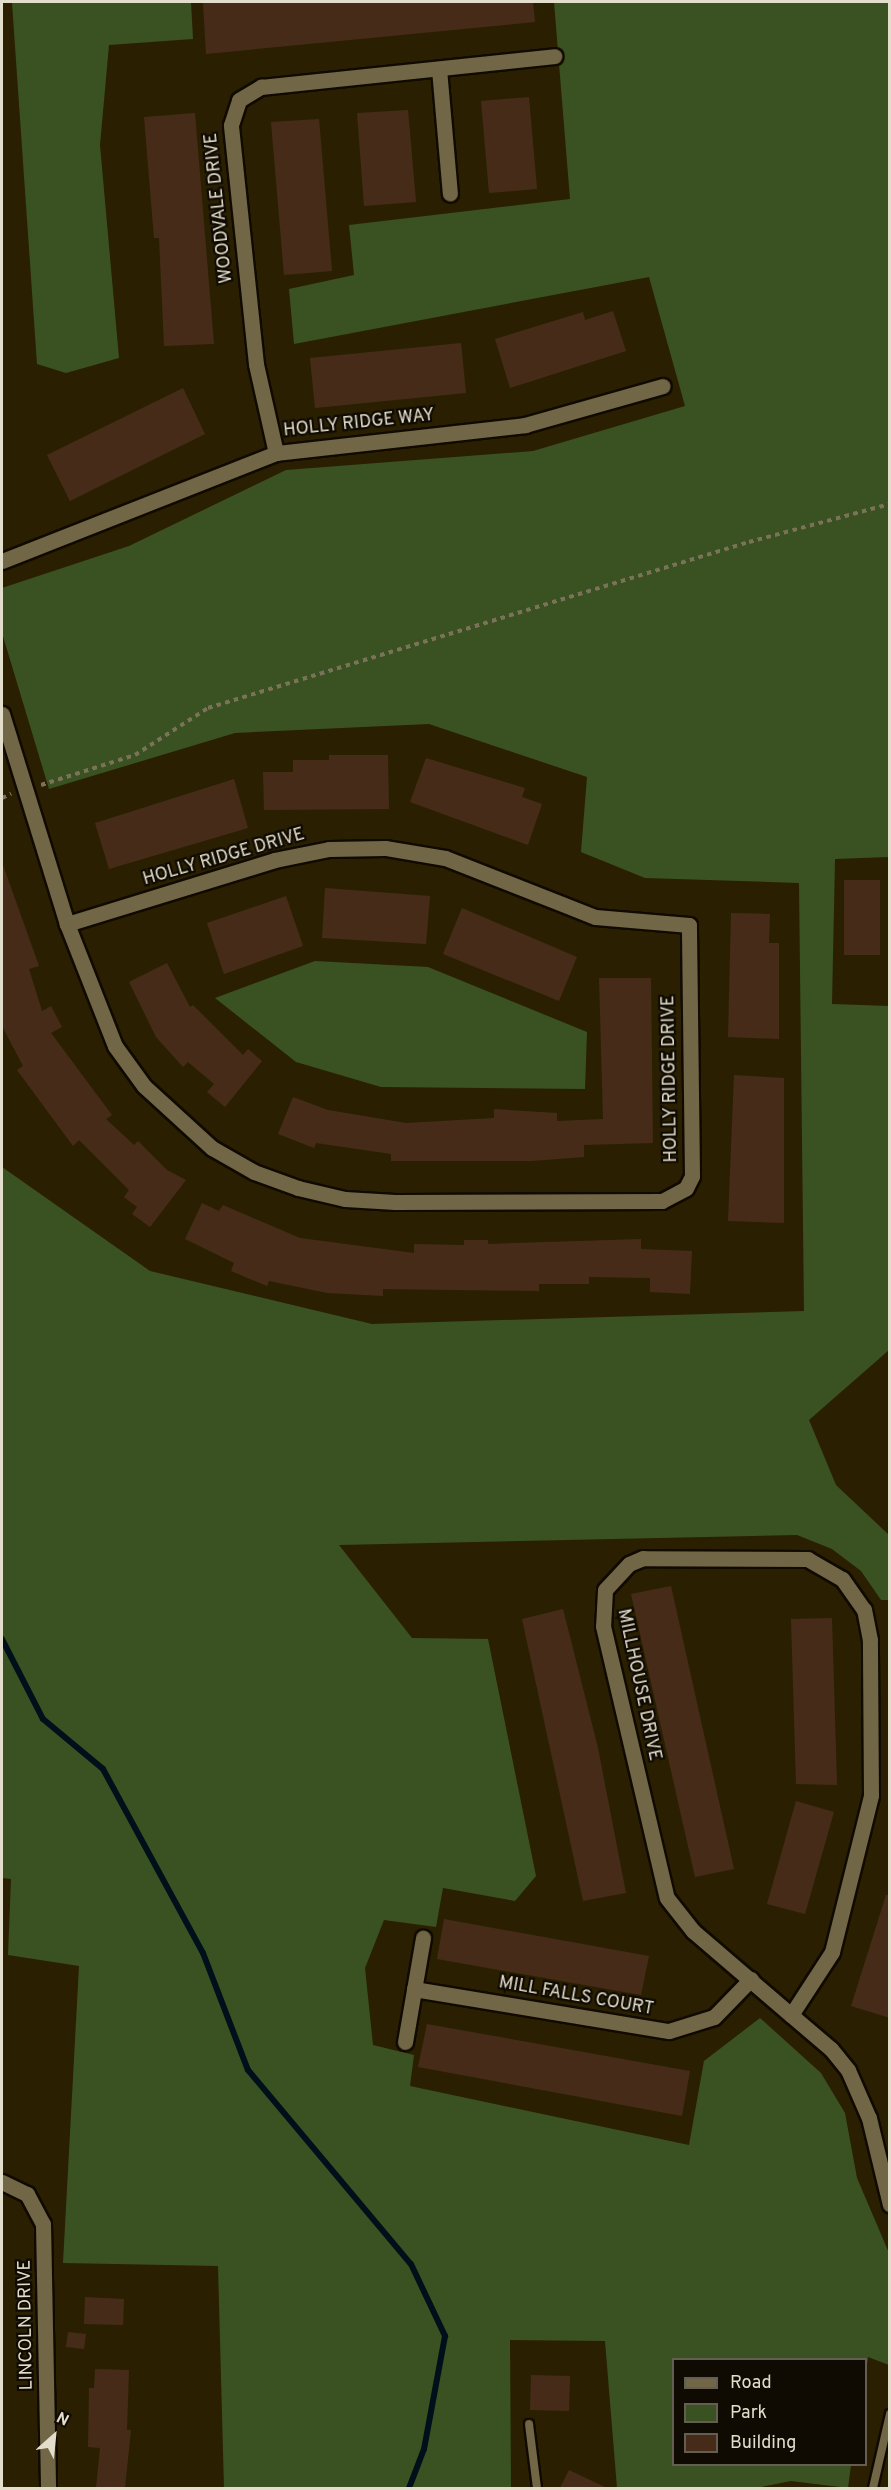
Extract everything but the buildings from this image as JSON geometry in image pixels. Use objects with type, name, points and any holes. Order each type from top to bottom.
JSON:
[{"type":"street","name":"WOODVALE DRIVE","points":[[276,453],[256,364],[233,112],[248,91],[261,87],[554,56]]},
{"type":"street","points":[[439,69],[450,194]]},
{"type":"street","name":"HOLLY RIDGE WAY","points":[[2,561],[276,453],[525,425],[663,386]]},
{"type":"street","name":"HOLLY RIDGE DRIVE","points":[[2,714],[67,924],[95,1005],[115,1046],[144,1086],[212,1148],[254,1172],[345,1199],[395,1202],[662,1201],[686,1188],[692,1176],[689,925],[595,917],[445,858],[385,848],[329,849],[275,860],[67,924]]},
{"type":"street","name":"MILLHOUSE DRIVE","points":[[791,2015],[832,1952],[871,1795],[870,1640],[864,1610],[842,1579],[808,1558],[643,1558],[615,1576],[601,1607],[661,1881],[679,1916],[791,2015],[831,2049],[860,2092],[890,2205]]},
{"type":"street","points":[[405,2042],[423,1938]]},
{"type":"street","name":"MILL FALLS COURT","points":[[414,1989],[669,2031],[714,2017],[751,1979]]},
{"type":"street","name":"LINCOLN DRIVE","points":[[2,2182],[27,2194],[43,2224],[48,2488]]},
{"type":"lane","points":[[873,2488],[890,2414]]},
{"type":"lane","points":[[530,2424],[537,2488]]},
{"type":"path","points":[[2,798],[135,755],[208,708],[749,542],[890,504]]},
{"type":"green space","points":[[5,2],[191,2],[193,39],[109,45],[100,145],[119,358],[66,373],[37,364],[12,3]]},
{"type":"green space","points":[[554,2],[889,2],[889,857],[835,859],[832,1004],[889,1006],[889,1350],[809,1420],[836,1485],[889,1535],[889,1600],[881,1600],[861,1571],[832,1549],[797,1535],[339,1545],[412,1638],[488,1639],[536,1876],[515,1901],[443,1888],[436,1927],[384,1920],[365,1968],[373,2045],[414,2055],[410,2086],[689,2145],[704,2061],[760,2018],[821,2073],[845,2113],[857,2178],[889,2253],[889,2365],[868,2357],[867,2365],[867,2358],[672,2358],[672,2466],[851,2466],[848,2488],[791,2481],[756,2488],[617,2488],[605,2341],[510,2340],[511,2488],[224,2488],[218,2266],[63,2263],[79,1966],[8,1955],[11,1879],[2,1878],[2,1167],[150,1271],[372,1324],[804,1311],[799,883],[645,878],[581,852],[587,777],[429,724],[235,733],[49,789],[2,633],[2,588],[129,546],[286,470],[533,451],[685,406],[649,277],[294,344],[289,289],[354,275],[349,225],[570,199]]},
{"type":"green space","points":[[315,961],[428,967],[587,1032],[585,1089],[381,1087],[296,1062],[215,998]]},
{"type":"waterway","points":[[2,1639],[43,1719],[103,1769],[203,1953],[248,2070],[411,2264],[445,2336],[424,2449],[409,2488]]}]
